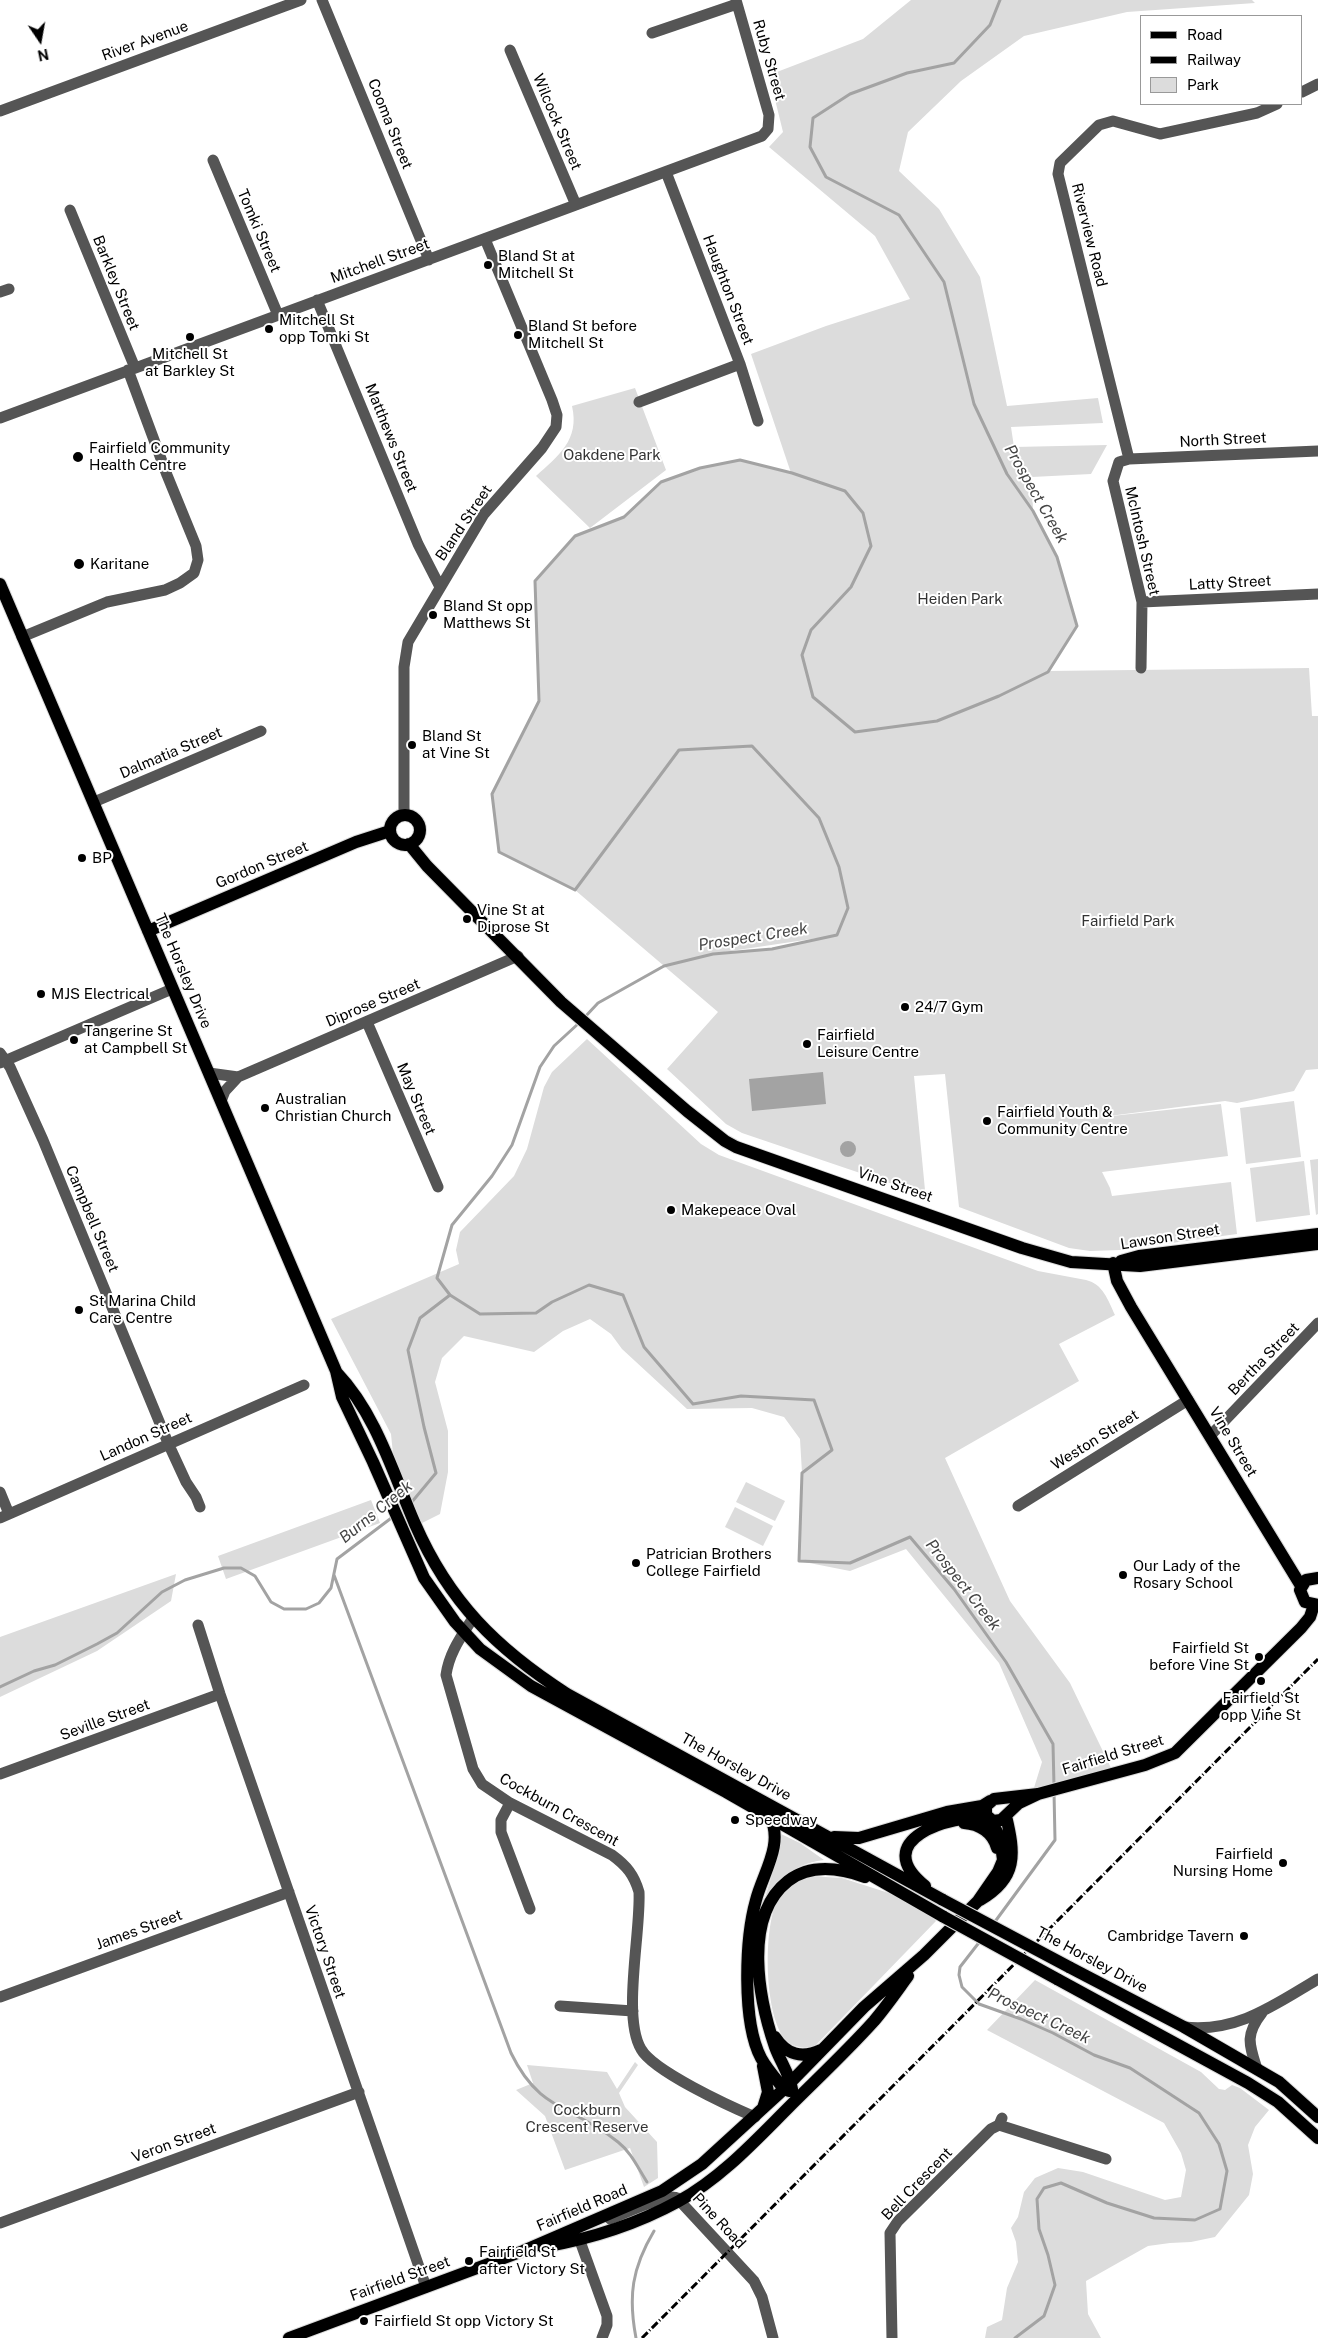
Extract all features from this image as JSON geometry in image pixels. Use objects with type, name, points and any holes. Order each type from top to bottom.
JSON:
[{"type":"main road","name":"The Horsley Drive","points":[[0,584],[336,1371],[342,1397],[434,1594],[480,1649],[524,1682],[770,1817],[893,1888]]},
{"type":"main road","points":[[404,815],[413,817],[420,829],[417,838],[409,844],[396,842],[390,831],[392,822],[404,815]]},
{"type":"main road","name":"Gordon Street","points":[[148,931],[356,842],[390,831]]},
{"type":"main road","name":"Vine Street","points":[[409,844],[427,866],[518,956],[561,1002],[711,1130],[736,1147],[1050,1258],[1090,1264],[1113,1263],[1117,1281],[1131,1307],[1302,1586],[1302,1599],[1316,1605]]},
{"type":"main road","name":"Lawson Street","points":[[1113,1263],[1139,1256],[1318,1234]]},
{"type":"main road","name":"Lawson Street","points":[[1113,1263],[1140,1266],[1318,1244]]},
{"type":"main road","name":"The Horsley Drive","points":[[336,1371],[354,1390],[395,1474],[416,1526],[436,1567],[473,1618],[508,1653],[533,1672],[567,1694],[943,1900],[1184,2027],[1286,2088],[1318,2117]]},
{"type":"main road","points":[[1302,1586],[1310,1578],[1318,1578]]},
{"type":"main road","name":"Fairfield Street","points":[[804,1824],[831,1837],[853,1839],[947,1812],[982,1806],[994,1800],[1038,1794],[1100,1778],[1153,1762],[1175,1753],[1301,1628],[1310,1617],[1316,1605]]},
{"type":"main road","name":"Fairfield Street","points":[[1006,1815],[1022,1801],[1038,1794]]},
{"type":"main road","points":[[994,1800],[1006,1805],[1012,1849],[1010,1868],[1001,1885],[978,1901],[1000,1868],[1003,1853],[999,1834],[985,1810],[994,1800]]},
{"type":"main road","points":[[943,1900],[918,1880],[908,1866],[905,1856],[906,1847],[916,1836],[942,1825],[970,1818],[998,1821],[1006,1815]]},
{"type":"main road","points":[[758,2113],[768,2092],[750,2014],[747,1961],[750,1930],[756,1900],[773,1850],[774,1825],[770,1817]]},
{"type":"main road","points":[[942,1825],[971,1824],[983,1828],[992,1837],[997,1846],[998,1858],[989,1884]]},
{"type":"main road","points":[[787,2109],[789,2088],[766,2019],[759,1974],[761,1933],[765,1915],[781,1887],[807,1871],[827,1868],[862,1876],[893,1888],[1248,2083],[1278,2102],[1318,2138]]},
{"type":"main road","name":"Fairfield Road","points":[[523,2251],[634,2204],[683,2178],[719,2151],[758,2113],[789,2088],[821,2050],[864,2007],[924,1955],[978,1901]]},
{"type":"main road","name":"Fairfield Road","points":[[523,2251],[580,2241],[631,2222],[680,2201],[731,2164],[874,2020],[924,1955]]},
{"type":"main road","points":[[766,2019],[786,2051],[798,2056],[821,2050]]},
{"type":"main road","points":[[761,2058],[789,2088],[808,2088]]},
{"type":"main road","name":"Fairfield Street","points":[[289,2338],[523,2251]]},
{"type":"street","name":"River Avenue","points":[[0,111],[301,0]]},
{"type":"street","name":"Cooma Street","points":[[322,0],[429,260]]},
{"type":"street","points":[[652,33],[736,2]]},
{"type":"street","name":"Ruby Street","points":[[736,2],[770,114],[768,129]]},
{"type":"street","name":"Wilcock Street","points":[[510,50],[576,205]]},
{"type":"street","points":[[1303,92],[1318,84]]},
{"type":"street","name":"Riverview Road","points":[[1129,459],[1058,174],[1060,164],[1099,125],[1113,121],[1160,134],[1256,113],[1274,105]]},
{"type":"street","name":"Mitchell Street","points":[[0,418],[753,140],[762,136],[768,129]]},
{"type":"street","name":"Tomki Street","points":[[213,160],[278,314]]},
{"type":"street","name":"Haughton Street","points":[[666,172],[740,364],[758,421]]},
{"type":"street","name":"Barkley Street","points":[[22,636],[107,602],[165,590],[180,583],[194,573],[198,560],[196,546],[167,475],[131,369],[70,210]]},
{"type":"street","name":"Bland Street","points":[[404,815],[405,652],[415,628],[484,514],[542,448],[556,427],[557,420],[552,400],[484,239]]},
{"type":"street","name":"Matthews Street","points":[[317,300],[418,544],[440,586]]},
{"type":"street","points":[[639,402],[740,364]]},
{"type":"street","name":"North Street","points":[[1129,459],[1318,451]]},
{"type":"street","name":"McIntosh Street","points":[[1129,459],[1120,462],[1113,481],[1142,602],[1142,668]]},
{"type":"street","name":"Latty Street","points":[[1142,602],[1318,594]]},
{"type":"street","name":"Dalmatia Street","points":[[94,802],[261,731]]},
{"type":"street","name":"Diprose Street","points":[[220,1101],[238,1077],[518,956]]},
{"type":"street","points":[[2,1059],[172,989]]},
{"type":"street","name":"May Street","points":[[367,1022],[438,1187]]},
{"type":"street","name":"Campbell Street","points":[[2,1059],[43,1140],[168,1443],[200,1507]]},
{"type":"street","points":[[208,1073],[238,1077]]},
{"type":"street","name":"Bertha Street","points":[[1210,1436],[1318,1323]]},
{"type":"street","name":"Landon Street","points":[[5,1516],[304,1384]]},
{"type":"street","name":"Weston Street","points":[[1018,1506],[1188,1400]]},
{"type":"street","points":[[0,1492],[5,1516]]},
{"type":"street","name":"Cockburn Crescent","points":[[473,1618],[447,1663],[446,1675],[449,1691],[473,1769],[482,1784],[510,1803],[612,1855],[625,1864],[634,1877],[639,1892],[640,1904],[632,2011],[636,2036],[641,2049],[658,2067],[712,2095],[724,2104],[758,2113]]},
{"type":"street","name":"Victory Street","points":[[198,1625],[220,1694],[426,2287]]},
{"type":"street","name":"Seville Street","points":[[0,1774],[220,1694]]},
{"type":"street","points":[[510,1803],[502,1820],[501,1832],[530,1909]]},
{"type":"street","name":"James Street","points":[[0,1997],[289,1892]]},
{"type":"street","points":[[1184,2027],[1215,2028],[1264,2011],[1318,1979]]},
{"type":"street","points":[[560,2006],[632,2011]]},
{"type":"street","points":[[1257,2069],[1249,2038],[1251,2029],[1264,2011]]},
{"type":"street","name":"Veron Street","points":[[0,2223],[358,2092]]},
{"type":"street","name":"Bell Crescent","points":[[892,2338],[890,2234],[898,2222],[991,2129],[1000,2122],[1106,2160]]},
{"type":"street","name":"Pine Road","points":[[570,2230],[629,2213],[665,2197],[674,2196],[754,2281],[762,2297],[773,2338]]},
{"type":"street","points":[[580,2241],[607,2316],[607,2325],[602,2338]]},
{"type":"green space","points":[[911,0],[1252,0],[1255,3],[1127,12],[1024,36],[961,81],[908,132],[899,171],[939,209],[980,277],[1007,406],[1098,398],[1103,423],[1011,427],[1014,447],[1107,445],[1091,474],[1032,477],[1033,511],[1057,557],[1077,626],[1048,671],[1309,668],[1312,716],[1318,716],[1318,1069],[1306,1070],[1294,1091],[1237,1103],[1225,1101],[1094,1118],[1221,1104],[1228,1156],[1102,1172],[1112,1196],[1231,1182],[1237,1234],[1120,1250],[1090,1251],[1069,1248],[959,1207],[945,1074],[914,1076],[925,1190],[922,1194],[742,1133],[726,1124],[667,1069],[718,1012],[575,890],[499,852],[492,794],[539,701],[535,581],[575,536],[624,517],[661,482],[700,468],[740,460],[791,473],[751,354],[826,326],[910,299],[875,236],[769,147],[783,132],[769,75],[863,39]],"holes":[[[825,937],[772,949],[723,953]]]},
{"type":"green space","name":"Oakdene Park","points":[[635,388],[666,470],[590,528],[536,476],[559,454],[570,438],[574,418],[572,406]]},
{"type":"green space","points":[[587,1039],[701,1144],[719,1155],[1038,1271],[1092,1282],[1104,1293],[1115,1315],[1059,1344],[1079,1381],[945,1458],[1010,1601],[1070,1683],[1112,1770],[1033,1791],[1042,1762],[999,1663],[906,1549],[850,1571],[799,1561],[802,1473],[800,1439],[784,1417],[752,1408],[687,1409],[622,1349],[611,1334],[590,1319],[563,1331],[534,1352],[464,1336],[442,1358],[435,1382],[448,1431],[448,1472],[440,1514],[416,1526],[395,1474],[391,1434],[331,1319],[459,1264],[456,1250],[460,1232],[514,1176],[527,1149],[544,1087],[552,1072]]},
{"type":"green space","points":[[1294,1101],[1301,1157],[1246,1164],[1240,1108]]},
{"type":"green space","points":[[1318,1159],[1318,1214],[1316,1215],[1310,1160]]},
{"type":"green space","points":[[1304,1161],[1310,1215],[1256,1222],[1250,1168]]},
{"type":"green space","points":[[746,1482],[785,1501],[775,1521],[736,1502]]},
{"type":"green space","points":[[371,1500],[380,1523],[226,1579],[218,1556]]},
{"type":"green space","points":[[735,1507],[773,1526],[763,1546],[725,1527]]},
{"type":"green space","points":[[176,1574],[171,1601],[97,1651],[0,1697],[0,1637]]},
{"type":"green space","points":[[781,1834],[800,1843],[824,1860],[801,1866],[791,1871],[777,1885],[760,1914],[779,1852]]},
{"type":"green space","points":[[809,1876],[842,1878],[895,1895],[927,1911],[936,1921],[814,2047],[799,2047],[786,2040],[779,2029],[773,2013],[768,1973],[769,1931],[772,1914],[783,1892],[790,1885]]},
{"type":"green space","points":[[1035,1980],[1201,2072],[1219,2089],[1225,2090],[1232,2085],[1240,2088],[1269,2110],[1255,2127],[1248,2145],[1253,2174],[1249,2195],[1215,2237],[1191,2242],[1148,2246],[1086,2281],[1088,2314],[1101,2338],[985,2338],[987,2327],[1002,2320],[1007,2288],[1018,2262],[1016,2242],[1011,2228],[1018,2217],[1024,2192],[1035,2178],[1058,2168],[1083,2172],[1165,2200],[1181,2197],[1186,2170],[1181,2153],[1164,2123],[987,2030]]},
{"type":"green space","name":"Cockburn Crescent Reserve","points":[[635,2062],[638,2065],[619,2093],[625,2107],[657,2142],[658,2178],[644,2187],[630,2148],[565,2170],[545,2116],[516,2090],[533,2083],[527,2065],[607,2072],[617,2089]]},
{"type":"shaded area","points":[[823,1072],[826,1104],[752,1111],[749,1079]]},
{"type":"shaded area","points":[[848,1141],[856,1149],[848,1157],[840,1149]]},
{"type":"waterway","name":"Prospect Creek","points":[[584,1018],[598,1003],[664,966],[713,954],[772,949],[837,935],[848,908],[839,867],[819,818],[752,746],[679,750],[575,890],[499,852],[492,794],[539,701],[535,581],[575,536],[624,517],[661,482],[700,468],[740,460],[792,473],[845,491],[863,513],[871,546],[851,587],[811,630],[802,655],[813,697],[855,732],[937,721],[999,696],[1048,672],[1077,626],[1057,557],[1033,511],[1007,474],[974,404],[944,282],[899,215],[826,177],[810,147],[813,118],[850,94],[907,73],[954,63],[990,25],[1000,0]]},
{"type":"waterway","name":"Prospect Creek","points":[[579,1023],[554,1046],[540,1067],[512,1145],[492,1176],[452,1225],[437,1278],[450,1295],[480,1314],[536,1313],[552,1302],[589,1285],[623,1295],[644,1347],[693,1404],[741,1396],[814,1400],[832,1450],[802,1473],[799,1561],[850,1563],[910,1537],[954,1589],[1006,1662],[1053,1744],[1054,1786]]},
{"type":"waterway","name":"Burns Creek","points":[[411,1503],[436,1473],[408,1350],[420,1318],[450,1295]]},
{"type":"waterway","name":"Burns Creek","points":[[0,1687],[34,1671],[55,1665],[117,1633],[162,1592],[185,1580],[224,1568],[241,1568],[255,1576],[271,1602],[284,1609],[306,1609],[319,1603],[331,1588],[337,1559],[394,1516]]},
{"type":"waterway","points":[[334,1575],[511,2053],[522,2073],[546,2098],[602,2130],[623,2146],[631,2155],[647,2182]]},
{"type":"waterway","name":"Prospect Creek","points":[[994,1923],[1055,1840],[1054,1792]]},
{"type":"waterway","name":"Prospect Creek","points":[[981,1940],[960,1967],[959,1975],[962,1987],[979,2004],[1021,2019],[1053,2033],[1094,2055],[1130,2068],[1199,2113],[1219,2144],[1227,2171],[1220,2209],[1195,2220],[1154,2218],[1107,2203],[1061,2183],[1044,2188],[1037,2199],[1039,2229],[1048,2255],[1055,2285],[1044,2316],[1015,2338]]},
{"type":"waterway","points":[[636,2338],[632,2309],[634,2283],[641,2257],[654,2231]]},
{"type":"railway","points":[[642,2338],[1318,1659]]},
{"type":"place","name":"Bland St at Mitchell St","points":[[488,265]]},
{"type":"place","name":"Mitchell St opp Tomki St","points":[[269,329]]},
{"type":"place","name":"Bland St before Mitchell St","points":[[518,335]]},
{"type":"place","name":"Mitchell St at Barkley St","points":[[190,337]]},
{"type":"place","name":"Fairfield Community Health Centre","points":[[78,457]]},
{"type":"place","name":"Karitane","points":[[79,564]]},
{"type":"place","name":"Bland St opp Matthews St","points":[[433,615]]},
{"type":"place","name":"Bland St at Vine St","points":[[412,745]]},
{"type":"place","name":"BP","points":[[82,858]]},
{"type":"place","name":"Vine St at Diprose St","points":[[467,919]]},
{"type":"place","name":"MJS Electrical","points":[[41,994]]},
{"type":"place","name":"24/7 Gym","points":[[905,1007]]},
{"type":"place","name":"Tangerine St at Campbell St","points":[[74,1040]]},
{"type":"place","name":"Fairfield Leisure Centre","points":[[807,1044]]},
{"type":"place","name":"Australian Christian Church","points":[[265,1108]]},
{"type":"place","name":"Fairfield Youth & Community Centre","points":[[987,1121]]},
{"type":"place","name":"Makepeace Oval","points":[[671,1210]]},
{"type":"place","name":"St Marina Child Care Centre","points":[[79,1310]]},
{"type":"place","name":"Patrician Brothers College Fairfield","points":[[636,1563]]},
{"type":"place","name":"Our Lady of the Rosary School","points":[[1123,1575]]},
{"type":"place","name":"Fairfield St before Vine St","points":[[1259,1657]]},
{"type":"place","name":"Fairfield St opp Vine St","points":[[1261,1681]]},
{"type":"place","name":"Speedway","points":[[735,1820]]},
{"type":"place","name":"Fairfield Nursing Home","points":[[1283,1863]]},
{"type":"place","name":"Cambridge Tavern","points":[[1244,1936]]},
{"type":"place","name":"Fairfield St after Victory St","points":[[469,2261]]},
{"type":"place","name":"Fairfield St opp Victory St","points":[[364,2321]]},
{"type":"park label","name":"Heiden Park","points":[[960,599]]},
{"type":"park label","name":"Fairfield Park","points":[[1128,921]]}]
